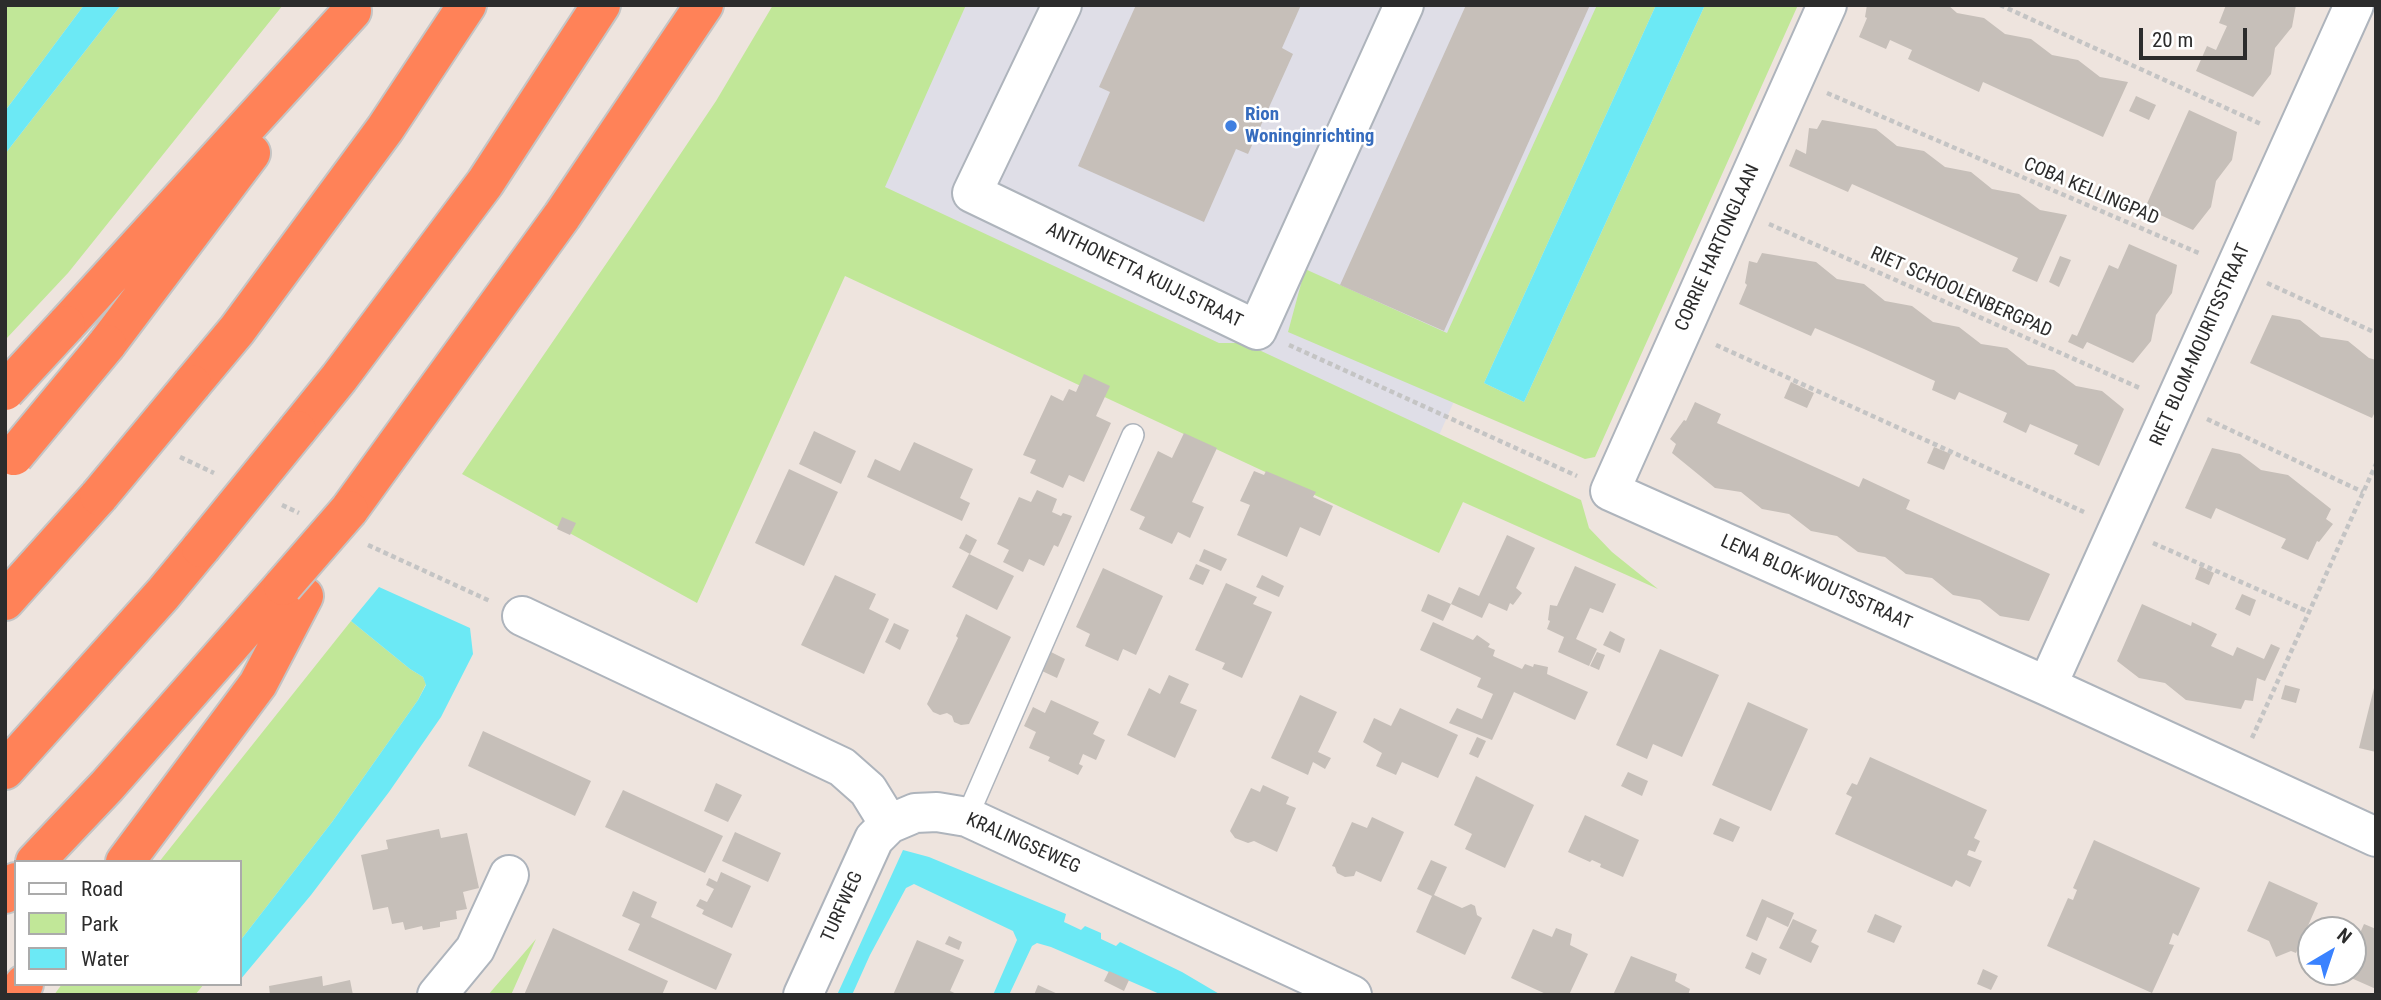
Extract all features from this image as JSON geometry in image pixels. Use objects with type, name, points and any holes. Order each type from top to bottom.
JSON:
[{"type":"highway","points":[[5,601],[99,496],[245,318],[385,130],[467,5]]},
{"type":"highway","points":[[5,770],[163,594],[339,378],[485,183],[601,5]]},
{"type":"highway","points":[[37,860],[293,591],[562,216],[704,5]]},
{"type":"highway","points":[[5,391],[353,8]]},
{"type":"highway","points":[[10,461],[171,262],[353,8]]},
{"type":"highway","points":[[126,860],[258,684],[293,591]]},
{"type":"street","name":"ANTHONETTA KUIJLSTRAAT","points":[[1062,5],[972,193],[1257,330],[1404,5]]},
{"type":"street","name":"CORRIE HARTONGLAAN","points":[[1610,491],[1827,5]]},
{"type":"street","name":"RIET BLOM-MOURITSSTRAAT","points":[[2047,686],[2354,5]]},
{"type":"street","name":"LENA BLOK-WOUTSSTRAAT","points":[[1610,491],[2047,686],[2376,837]]},
{"type":"street","points":[[522,616],[842,767],[868,790],[889,824]]},
{"type":"street","name":"KRALINGSEWEG","points":[[889,824],[915,813],[937,812],[967,817],[1342,993]]},
{"type":"street","name":"TURFWEG","points":[[803,995],[874,839],[889,824]]},
{"type":"street","points":[[437,995],[475,949],[509,875]]},
{"type":"lane","points":[[967,817],[1133,435]]},
{"type":"path","points":[[2000,5],[2294,139]]},
{"type":"path","name":"COBA KELLINGPAD","points":[[1794,79],[2235,269],[2376,333]]},
{"type":"path","name":"RIET SCHOOLENBERGPAD","points":[[1736,209],[2174,403],[2363,492]]},
{"type":"path","points":[[1682,329],[2309,612]]},
{"type":"path","points":[[1257,330],[1610,491]]},
{"type":"path","points":[[2236,774],[2376,464]]},
{"type":"shaded area","points":[[857,5],[1628,5],[1426,465],[767,140]]},
{"type":"green space","points":[[5,5],[84,5],[5,111]]},
{"type":"green space","points":[[121,5],[283,5],[68,273],[6,339],[5,154]]},
{"type":"green space","points":[[773,5],[966,5],[885,187],[1219,343],[1244,343],[1581,500],[1589,528],[1612,552],[1658,589],[1463,502],[1439,553],[845,276],[697,603],[462,474],[716,101]]},
{"type":"green space","points":[[1597,5],[1656,5],[1484,383],[1524,402],[1705,5],[1798,5],[1595,457],[1585,459],[1288,332],[1305,269],[1447,333]]},
{"type":"green space","points":[[351,621],[423,677],[426,684],[418,700],[332,822],[242,938],[242,860],[161,860]]},
{"type":"green space","points":[[536,939],[511,995],[488,995]]},
{"type":"green space","points":[[61,986],[202,986],[195,995],[54,995]]},
{"type":"water","points":[[84,5],[121,5],[5,154],[5,111]]},
{"type":"water","points":[[1656,5],[1705,5],[1524,402],[1484,383]]},
{"type":"water","points":[[379,587],[470,628],[473,654],[441,717],[389,792],[311,895],[242,978],[242,938],[332,822],[426,685],[423,677],[351,621]]},
{"type":"water","points":[[903,850],[929,857],[1066,914],[1064,922],[1081,930],[1085,926],[1101,933],[1101,939],[1116,946],[1120,942],[1182,972],[1221,995],[1162,995],[1037,943],[1032,946],[1009,995],[993,995],[1017,940],[1013,931],[914,884],[906,888],[852,995],[837,995]]},
{"type":"building","points":[[1136,5],[1301,5],[1282,48],[1293,54],[1248,154],[1236,149],[1204,222],[1078,166],[1110,92],[1099,87]]},
{"type":"building","points":[[1466,5],[1590,5],[1444,331],[1340,285]]},
{"type":"building","points":[[1867,5],[1948,5],[1957,13],[1984,18],[2005,34],[2031,39],[2052,55],[2078,60],[2100,77],[2128,82],[2103,137],[1983,82],[1979,92],[1908,59],[1912,50],[1890,40],[1886,49],[1859,37],[1867,18]]},
{"type":"building","points":[[2226,5],[2296,5],[2292,27],[2275,48],[2271,74],[2253,97],[2196,71],[2207,46],[2216,50],[2227,26],[2219,23]]},
{"type":"building","points":[[2136,96],[2156,105],[2149,120],[2129,111]]},
{"type":"building","points":[[2189,110],[2237,132],[2232,160],[2216,181],[2211,207],[2193,230],[2145,208]]},
{"type":"building","points":[[1822,120],[1876,129],[1897,146],[1924,151],[1945,167],[1971,172],[1992,189],[2019,194],[2040,210],[2067,215],[2037,282],[2012,271],[2018,258],[1852,184],[1848,192],[1789,166],[1796,149],[1806,154],[1809,128],[1817,129]]},
{"type":"building","points":[[2129,244],[2177,265],[2172,293],[2156,315],[2151,341],[2133,363],[2087,342],[2083,349],[2068,342],[2072,334],[2077,336],[2109,265],[2118,269]]},
{"type":"building","points":[[1762,253],[1816,262],[1837,279],[1864,284],[1885,301],[1912,306],[1933,322],[1959,327],[1981,344],[2007,348],[2028,365],[2054,370],[2076,386],[2102,391],[2124,409],[2099,466],[2074,454],[2078,445],[2030,424],[2026,433],[2003,422],[2007,413],[1959,392],[1955,400],[1932,390],[1935,381],[1864,349],[1815,328],[1811,336],[1739,304],[1747,285],[1745,283],[1749,261],[1757,263]]},
{"type":"building","points":[[2060,256],[2071,260],[2059,287],[2049,282]]},
{"type":"building","points":[[2272,315],[2300,320],[2321,337],[2348,341],[2369,358],[2376,360],[2376,410],[2372,418],[2250,363]]},
{"type":"building","points":[[1084,374],[1110,386],[1096,416],[1111,423],[1084,482],[1069,475],[1063,488],[1030,473],[1036,460],[1023,455],[1051,395],[1063,401],[1069,389],[1076,392]]},
{"type":"building","points":[[1791,382],[1814,393],[1807,408],[1784,398]]},
{"type":"building","points":[[1695,402],[1721,414],[1717,423],[1859,487],[1863,478],[1910,500],[1906,509],[2050,574],[2029,621],[2000,616],[1980,600],[1953,595],[1932,578],[1906,574],[1885,557],[1858,552],[1837,536],[1811,531],[1789,514],[1762,509],[1741,492],[1715,488],[1672,453],[1676,444],[1670,439],[1684,420],[1686,421]]},
{"type":"building","points":[[814,431],[856,451],[841,484],[799,464]]},
{"type":"building","points":[[1184,433],[1217,448],[1192,502],[1204,507],[1190,538],[1178,532],[1172,544],[1139,529],[1145,517],[1130,510],[1158,451],[1172,458]]},
{"type":"building","points":[[914,442],[973,469],[960,498],[970,503],[962,521],[867,477],[875,459],[900,471]]},
{"type":"building","points":[[1934,447],[1951,454],[1944,470],[1927,463]]},
{"type":"building","points":[[2212,448],[2240,454],[2261,470],[2288,475],[2331,509],[2326,519],[2333,524],[2319,542],[2317,541],[2308,560],[2281,548],[2286,539],[2216,508],[2211,519],[2185,508]]},
{"type":"building","points":[[789,469],[838,492],[804,566],[755,543]]},
{"type":"building","points":[[1254,471],[1264,475],[1266,471],[1316,492],[1313,497],[1333,506],[1320,536],[1300,527],[1287,557],[1237,535],[1250,505],[1240,501]]},
{"type":"building","points":[[1037,490],[1057,499],[1052,512],[1061,516],[1063,513],[1072,516],[1058,547],[1054,545],[1044,566],[1029,559],[1023,572],[1003,562],[1009,550],[997,544],[1019,497],[1031,502]]},
{"type":"building","points":[[562,517],[576,523],[570,535],[557,529]]},
{"type":"building","points":[[966,534],[977,540],[970,554],[959,548]]},
{"type":"building","points":[[1507,535],[1535,548],[1516,588],[1522,593],[1513,605],[1510,603],[1507,611],[1489,603],[1482,618],[1451,604],[1459,587],[1479,596]]},
{"type":"building","points":[[1204,549],[1227,559],[1221,571],[1199,561]]},
{"type":"building","points":[[969,554],[1014,576],[997,610],[952,587]]},
{"type":"building","points":[[1196,564],[1210,570],[1203,585],[1189,579]]},
{"type":"building","points":[[1575,566],[1616,584],[1603,613],[1590,608],[1576,639],[1597,649],[1589,666],[1558,652],[1564,637],[1547,629],[1550,605],[1557,606]]},
{"type":"building","points":[[2200,566],[2214,573],[2209,585],[2195,579]]},
{"type":"building","points":[[1103,568],[1163,596],[1136,655],[1123,649],[1118,661],[1085,646],[1090,634],[1076,627]]},
{"type":"building","points":[[835,575],[876,594],[869,609],[889,619],[864,674],[801,645]]},
{"type":"building","points":[[1262,575],[1284,586],[1279,597],[1256,587]]},
{"type":"building","points":[[1226,583],[1257,597],[1253,604],[1272,612],[1242,678],[1222,669],[1225,663],[1195,650]]},
{"type":"building","points":[[1428,594],[1451,604],[1443,621],[1421,611]]},
{"type":"building","points":[[2242,594],[2256,600],[2250,616],[2235,609]]},
{"type":"building","points":[[2142,604],[2191,626],[2192,622],[2217,634],[2211,646],[2233,656],[2237,647],[2264,659],[2271,644],[2280,648],[2265,681],[2257,678],[2253,701],[2245,700],[2241,709],[2186,700],[2165,683],[2139,678],[2117,661]]},
{"type":"building","points":[[966,614],[1011,637],[969,724],[961,725],[954,722],[952,716],[947,713],[940,715],[933,712],[927,704],[958,638],[956,636]]},
{"type":"building","points":[[1433,622],[1473,640],[1477,635],[1490,644],[1488,647],[1495,650],[1493,656],[1522,669],[1525,664],[1548,667],[1547,674],[1588,692],[1575,720],[1514,692],[1492,740],[1449,723],[1457,708],[1482,719],[1493,694],[1477,687],[1481,678],[1420,650]]},
{"type":"building","points":[[894,623],[909,630],[900,650],[885,642]]},
{"type":"building","points":[[1610,631],[1625,639],[1620,653],[1603,645]]},
{"type":"building","points":[[1660,649],[1719,675],[1682,757],[1653,744],[1647,759],[1616,745]]},
{"type":"building","points":[[1051,652],[1065,659],[1057,678],[1042,671]]},
{"type":"building","points":[[1597,652],[1605,655],[1599,670],[1590,666]]},
{"type":"building","points":[[1169,675],[1189,684],[1180,703],[1197,710],[1175,758],[1127,735],[1149,688],[1160,694]]},
{"type":"building","points":[[2285,685],[2300,689],[2296,703],[2281,699]]},
{"type":"building","points":[[2376,685],[2376,752],[2359,748]]},
{"type":"building","points":[[1300,695],[1337,712],[1318,752],[1331,758],[1325,769],[1313,762],[1308,775],[1271,758]]},
{"type":"building","points":[[1051,700],[1099,722],[1093,734],[1105,740],[1096,760],[1083,754],[1079,764],[1083,766],[1078,775],[1048,761],[1050,757],[1029,748],[1036,732],[1024,726],[1033,707],[1045,713]]},
{"type":"building","points":[[1748,702],[1808,729],[1771,811],[1712,785]]},
{"type":"building","points":[[1400,708],[1458,735],[1438,778],[1402,762],[1396,775],[1376,766],[1382,753],[1363,742],[1374,718],[1391,726]]},
{"type":"building","points":[[483,731],[591,781],[575,816],[468,766]]},
{"type":"building","points":[[1477,737],[1486,741],[1478,758],[1469,754]]},
{"type":"building","points":[[1870,757],[1987,810],[1974,838],[1980,841],[1975,852],[1969,850],[1967,855],[1982,861],[1970,887],[1956,880],[1952,887],[1835,834],[1852,797],[1846,794],[1852,783],[1857,785]]},
{"type":"building","points":[[1628,772],[1648,781],[1642,796],[1621,786]]},
{"type":"building","points":[[1476,776],[1534,805],[1505,868],[1465,849],[1472,834],[1454,825]]},
{"type":"building","points":[[716,783],[742,795],[728,822],[704,811]]},
{"type":"building","points":[[1263,785],[1289,797],[1286,804],[1296,808],[1277,852],[1254,841],[1248,843],[1235,838],[1230,831],[1251,788],[1260,792]]},
{"type":"building","points":[[623,790],[723,836],[705,873],[605,827]]},
{"type":"building","points":[[1585,815],[1639,840],[1623,877],[1600,867],[1601,864],[1568,852]]},
{"type":"building","points":[[1372,817],[1404,832],[1381,882],[1356,871],[1354,876],[1345,877],[1337,873],[1332,866],[1352,822],[1367,828]]},
{"type":"building","points":[[1720,818],[1740,827],[1733,842],[1713,834]]},
{"type":"building","points":[[439,829],[441,838],[467,833],[479,888],[463,892],[467,909],[456,911],[457,919],[440,922],[440,927],[423,930],[422,926],[405,930],[403,922],[392,924],[388,907],[373,910],[361,855],[388,849],[386,840]]},
{"type":"building","points":[[735,832],[781,853],[768,882],[722,861]]},
{"type":"building","points":[[2094,840],[2200,888],[2178,936],[2173,933],[2169,944],[2174,945],[2152,993],[2047,946],[2068,898],[2073,900],[2077,890],[2073,888]]},
{"type":"building","points":[[1431,860],[1447,867],[1434,895],[1462,908],[1471,904],[1482,918],[1465,955],[1416,932],[1432,896],[1417,889]]},
{"type":"building","points":[[721,872],[751,886],[732,928],[702,914],[704,910],[696,906],[700,899],[707,902],[714,889],[706,885],[709,878],[717,882]]},
{"type":"building","points":[[2269,881],[2318,903],[2312,916],[2297,916],[2296,953],[2291,951],[2276,957],[2269,941],[2247,931]]},
{"type":"building","points":[[633,891],[657,902],[651,917],[732,954],[716,990],[628,950],[640,924],[622,916]]},
{"type":"building","points":[[1762,899],[1794,913],[1788,927],[1767,917],[1757,941],[1746,936]]},
{"type":"building","points":[[1875,914],[1902,926],[1894,943],[1867,932]]},
{"type":"building","points":[[1793,919],[1817,930],[1811,942],[1819,946],[1811,963],[1779,948]]},
{"type":"building","points":[[2367,925],[2376,929],[2376,989],[2367,985]]},
{"type":"building","points":[[553,928],[668,981],[662,995],[524,995]]},
{"type":"building","points":[[1556,928],[1572,934],[1570,945],[1588,954],[1569,995],[1548,995],[1511,978],[1533,929],[1552,937]]},
{"type":"building","points":[[949,936],[962,942],[959,950],[945,944]]},
{"type":"building","points":[[917,940],[964,960],[950,991],[959,995],[893,995]]},
{"type":"building","points":[[1752,952],[1767,959],[1760,975],[1745,968]]},
{"type":"building","points":[[1631,956],[1677,974],[1675,981],[1690,989],[1688,995],[1613,995]]},
{"type":"building","points":[[1983,969],[1998,976],[1991,990],[1977,984]]},
{"type":"building","points":[[1109,971],[1129,980],[1124,991],[1104,981]]},
{"type":"building","points":[[322,976],[323,986],[350,980],[353,995],[270,995],[269,986]]},
{"type":"building","points":[[1038,985],[1060,995],[1034,995]]},
{"type":"place","name":"Rion Woninginrichting","points":[[1231,126]]}]
